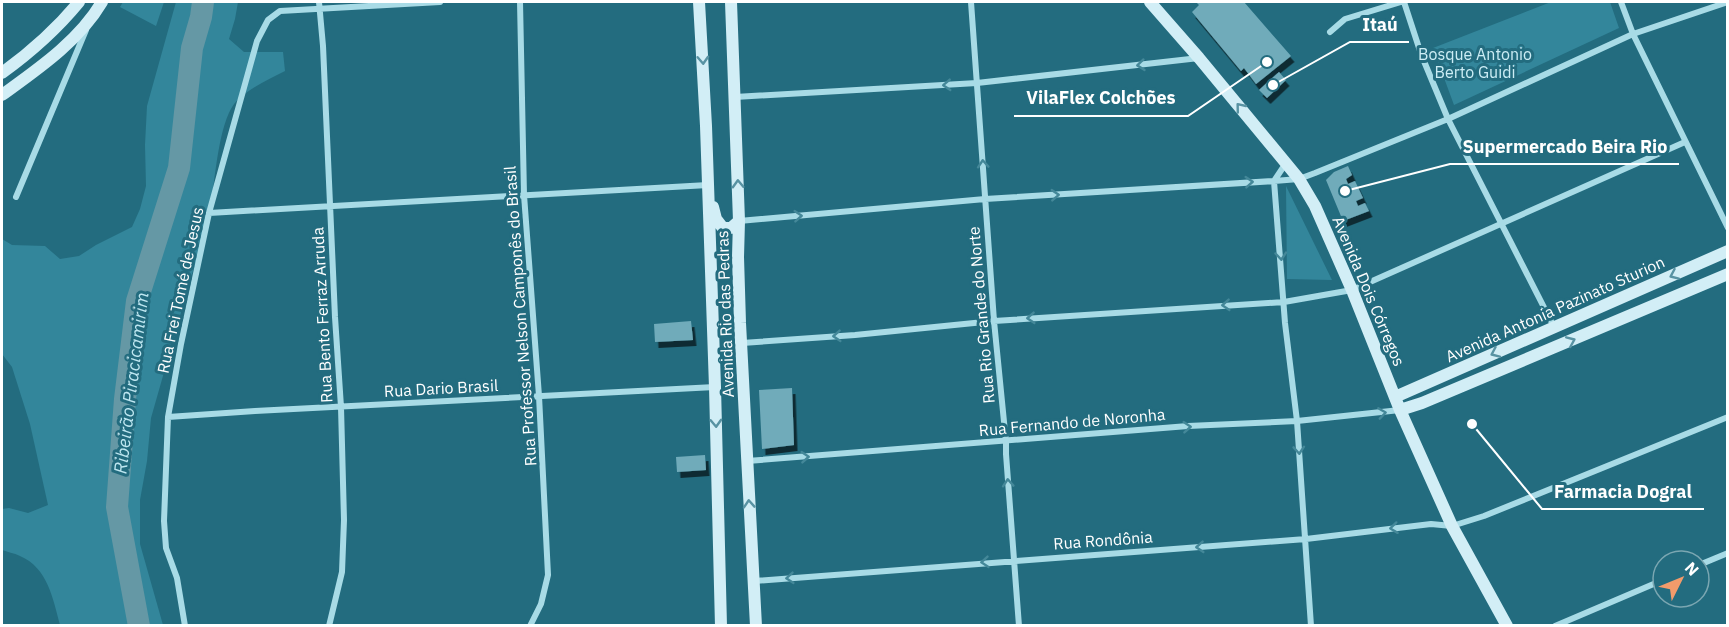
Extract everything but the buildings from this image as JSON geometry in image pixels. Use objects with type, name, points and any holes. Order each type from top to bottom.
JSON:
[{"type":"main road","points":[[2,74],[61,24],[79,2]]},
{"type":"main road","points":[[2,95],[28,77],[67,44],[88,24],[102,2]]},
{"type":"main road","name":"Avenida Rio das Pedras","points":[[699,2],[716,387],[721,626]]},
{"type":"main road","name":"Avenida Rio das Pedras","points":[[731,2],[740,220],[738,257],[746,461],[756,626]]},
{"type":"main road","name":"Avenida Dois Córregos","points":[[1150,2],[1299,179],[1315,206],[1352,290],[1400,410],[1452,526],[1507,626]]},
{"type":"main road","points":[[708,185],[719,224],[723,228],[731,228],[740,220]]},
{"type":"main road","name":"Avenida Antonia Pazinato Sturion","points":[[1395,397],[1728,251]]},
{"type":"main road","name":"Avenida Antonia Pazinato Sturion","points":[[1400,410],[1422,403],[1728,274]]},
{"type":"street","name":"Rua Frei Tomé de Jesus","points":[[185,626],[177,578],[166,548],[164,521],[168,417],[209,213],[257,41],[268,20],[280,11],[319,5],[440,2]]},
{"type":"street","name":"Rua Professor Nelson Camponês do Brasil","points":[[520,2],[524,195],[539,396],[548,575],[541,604],[530,626]]},
{"type":"street","name":"Rua Rio Grande do Norte","points":[[971,2],[994,321],[1006,442],[1018,626]]},
{"type":"street","points":[[1330,32],[1345,20],[1402,2],[1448,119],[1555,327]]},
{"type":"street","points":[[1621,2],[1633,34],[1728,228]]},
{"type":"street","points":[[740,220],[985,199],[1299,179],[1448,119],[1633,34],[1728,2]]},
{"type":"street","name":"Rua Bento Ferraz Arruda","points":[[319,5],[341,408],[344,548],[342,572],[329,626]]},
{"type":"street","points":[[16,196],[88,24]]},
{"type":"street","points":[[735,98],[977,83],[1199,58]]},
{"type":"street","points":[[742,343],[855,335],[994,321],[1284,302],[1352,290],[1685,142]]},
{"type":"street","points":[[1286,164],[1274,181],[1285,323],[1297,421],[1311,626]]},
{"type":"street","points":[[209,213],[708,185]]},
{"type":"street","name":"Rua Dario Brasil","points":[[168,417],[716,387]]},
{"type":"street","name":"Rua Fernando de Noronha","points":[[746,461],[1188,426],[1297,421],[1400,410]]},
{"type":"street","name":"Rua Rondônia","points":[[754,581],[1305,539],[1431,524],[1452,526],[1484,516],[1728,417]]},
{"type":"street","points":[[1711,560],[1728,554]]},
{"type":"street","points":[[1555,626],[1651,585]]},
{"type":"green space","points":[[123,2],[164,2],[156,26],[120,7]]},
{"type":"green space","points":[[176,2],[238,2],[229,39],[244,52],[283,52],[285,71],[245,94],[234,104],[229,113],[221,138],[206,228],[151,418],[140,500],[140,544],[163,625],[60,625],[48,585],[37,568],[20,556],[2,550],[2,509],[9,508],[28,513],[48,505],[30,424],[12,367],[2,354],[2,239],[12,245],[45,246],[60,259],[79,256],[132,227],[146,186],[147,106]]},
{"type":"green space","name":"Bosque Antonio Berto Guidi","points":[[1551,2],[1610,2],[1619,28],[1454,105],[1433,48]]},
{"type":"green space","points":[[1286,186],[1332,280],[1287,279]]},
{"type":"waterway","name":"Ribeirão Piracicamirim","points":[[139,626],[117,507],[125,399],[137,301],[179,168],[192,48],[203,2]]},
{"type":"place","name":"VilaFlex Colchões","points":[[1267,62]]},
{"type":"place","name":"Itaú","points":[[1273,85]]},
{"type":"place","name":"Supermercado Beira Rio","points":[[1345,191]]},
{"type":"place","name":"Farmacia Dogral","points":[[1472,424]]}]
